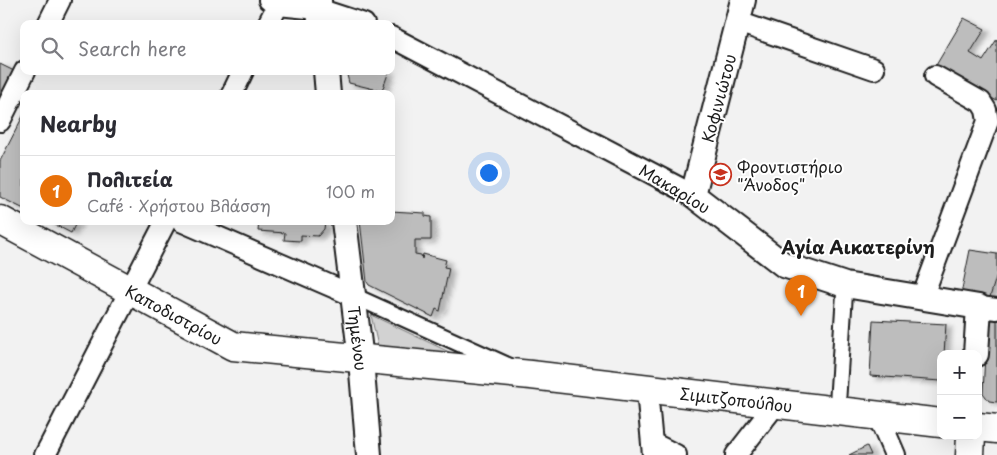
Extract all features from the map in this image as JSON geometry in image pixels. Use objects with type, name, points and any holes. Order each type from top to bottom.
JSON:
[{"type":"main road","name":"Καποδιστρίου","points":[[0,220],[233,346],[361,360]]},
{"type":"main road","name":"Σιμιτζοπούλου","points":[[361,360],[531,376],[937,424]]},
{"type":"main road","points":[[982,427],[997,429]]},
{"type":"main road","points":[[970,455],[971,440]]},
{"type":"street","points":[[50,20],[60,0]]},
{"type":"street","points":[[269,20],[274,2],[319,11],[350,20]]},
{"type":"street","points":[[741,11],[874,69]]},
{"type":"street","name":"Κοφινιώτου","points":[[693,195],[741,11]]},
{"type":"street","name":"Μακαρίου","points":[[395,40],[693,195],[784,265],[845,285],[988,308]]},
{"type":"street","points":[[0,121],[23,75]]},
{"type":"street","points":[[234,90],[241,75]]},
{"type":"street","points":[[326,75],[328,90]]},
{"type":"street","points":[[922,298],[988,121],[986,110],[981,102],[935,76]]},
{"type":"street","points":[[45,455],[164,225]]},
{"type":"street","points":[[190,225],[354,296]]},
{"type":"street","name":"Τημένου","points":[[345,225],[361,360],[369,455]]},
{"type":"street","points":[[837,412],[845,285]]},
{"type":"street","name":"Σιμιτζοπούλου","points":[[354,296],[531,376]]},
{"type":"street","points":[[977,350],[988,308]]},
{"type":"street","points":[[647,390],[653,449],[676,455]]},
{"type":"street","points":[[736,455],[775,405]]},
{"type":"street","points":[[879,418],[895,455]]},
{"type":"shaded area","points":[[371,315],[464,359],[380,355]]},
{"type":"building","points":[[964,18],[985,29],[970,53],[983,61],[997,39],[997,101],[935,67]]},
{"type":"building","points":[[0,64],[18,73],[0,108]]},
{"type":"building","points":[[347,75],[388,75],[382,90],[349,83]]},
{"type":"building","points":[[20,122],[20,207],[0,197],[0,161]]},
{"type":"building","points":[[395,211],[425,213],[425,216],[431,217],[431,240],[415,240],[415,254],[421,255],[422,259],[423,254],[446,260],[444,267],[449,268],[440,311],[436,309],[433,317],[369,285],[367,282],[360,225],[395,225]]},
{"type":"building","points":[[56,225],[75,225],[71,233]]},
{"type":"building","points":[[259,225],[324,225],[324,229],[318,236],[301,235],[301,241],[284,240],[285,233],[258,231]]},
{"type":"building","points":[[970,250],[997,254],[997,274],[990,297],[961,294]]},
{"type":"building","points":[[987,315],[997,317],[997,402],[989,401],[983,393]]},
{"type":"building","points":[[873,320],[946,324],[944,350],[937,350],[937,381],[870,376]]},
{"type":"building","points":[[867,446],[871,455],[849,455]]},
{"type":"place","name":"Φροντιστήριο \"Άνοδος\"","points":[[721,175]]},
{"type":"place","name":"Πολιτεία","points":[[801,316]]},
{"type":"district","name":"Αγία Αικατερίνη","points":[[858,246]]}]
